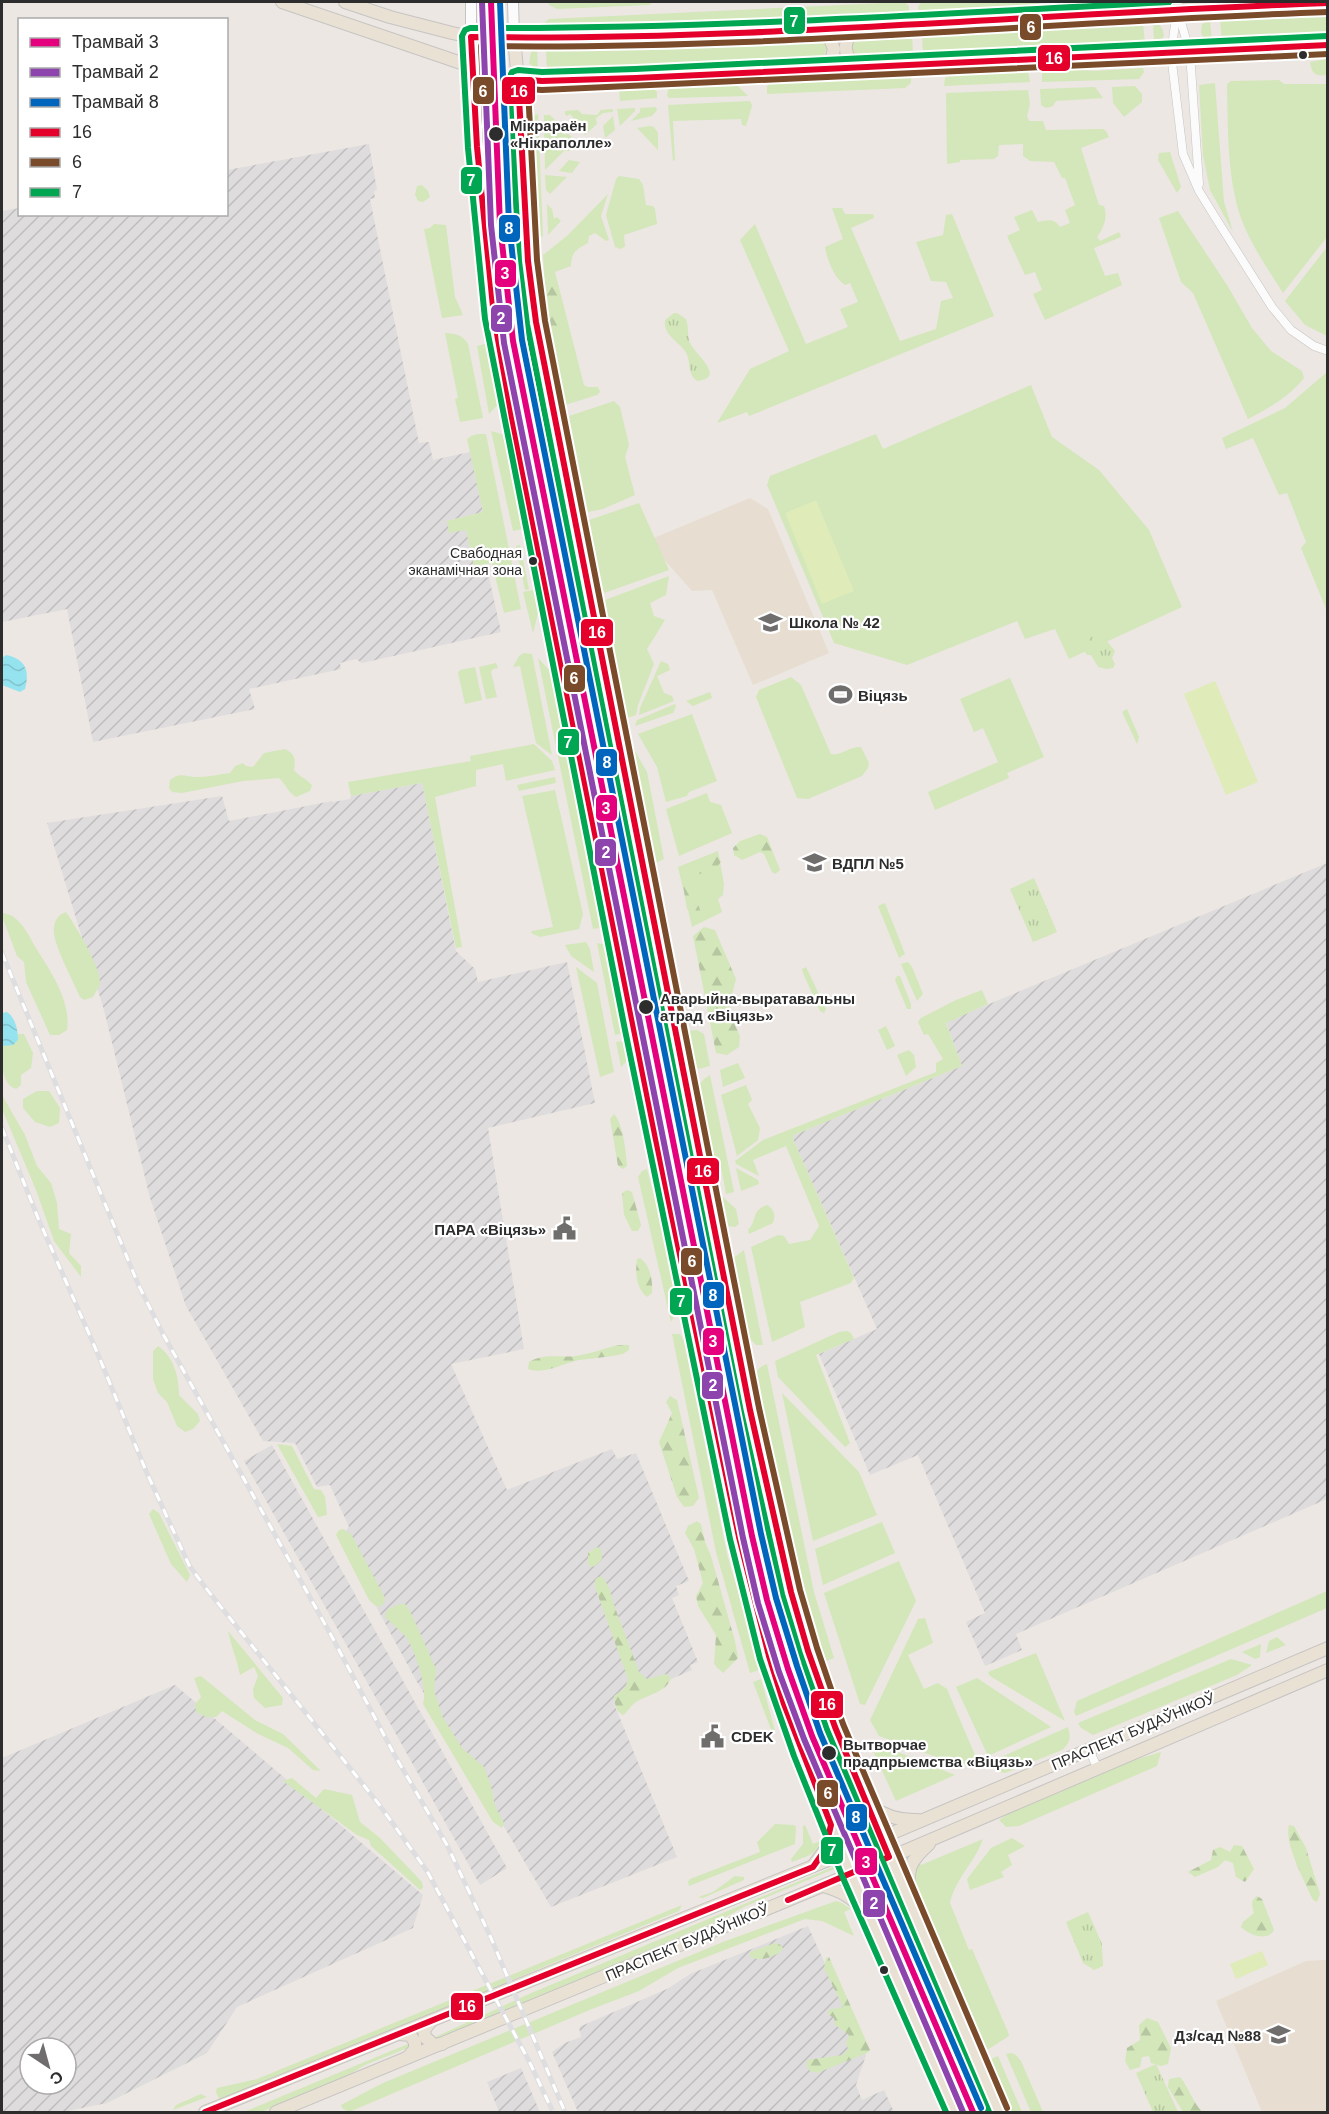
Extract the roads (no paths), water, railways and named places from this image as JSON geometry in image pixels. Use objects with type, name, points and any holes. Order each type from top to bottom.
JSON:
[{"type":"main road","points":[[282,2],[473,67],[518,79],[542,81],[1171,54],[1328,45]]},
{"type":"main road","points":[[345,2],[390,17],[471,37],[514,38],[817,30],[1178,6],[1328,3]]},
{"type":"main road","points":[[471,2],[478,158],[494,317],[512,418],[654,1126],[739,1537],[769,1656],[784,1704],[872,1924],[956,2112]]},
{"type":"main road","points":[[513,2],[528,261],[536,322],[722,1272],[791,1592],[808,1651],[835,1727],[999,2112]]},
{"type":"main road","points":[[860,28],[849,37],[846,46],[850,60],[862,67]]},
{"type":"main road","points":[[817,30],[829,36],[834,49],[831,61],[820,69]]},
{"type":"main road","points":[[595,831],[606,838],[615,839],[625,836],[634,822]]},
{"type":"main road","points":[[602,866],[605,853],[616,845],[631,846],[640,857]]},
{"type":"main road","points":[[654,1126],[661,1133],[675,1136],[684,1131],[692,1119]]},
{"type":"main road","points":[[686,1280],[688,1270],[701,1261],[715,1264],[722,1272]]},
{"type":"main road","points":[[713,1419],[724,1428],[734,1430],[745,1423],[750,1410]]},
{"type":"main road","name":"ПРАСПЕКТ БУДАЎНІКОЎ","points":[[205,2112],[813,1867],[1328,1648]]},
{"type":"main road","name":"ПРАСПЕКТ БУДАЎНІКОЎ","points":[[276,2112],[823,1886],[1328,1670]]},
{"type":"main road","points":[[869,1805],[878,1812],[904,1821],[925,1820]]},
{"type":"main road","points":[[813,1867],[825,1850],[831,1826]]},
{"type":"main road","points":[[911,1906],[908,1883],[910,1867],[916,1856],[937,1838]]},
{"type":"main road","points":[[823,1886],[835,1889],[857,1902],[872,1924]]},
{"type":"main road","points":[[432,2020],[426,2026],[425,2037],[434,2045],[442,2044]]},
{"type":"main road","points":[[399,2034],[410,2035],[415,2042],[415,2049],[407,2058]]},
{"type":"street","points":[[1178,6],[1190,53],[1199,191]]},
{"type":"street","points":[[1178,6],[1171,54],[1183,154],[1199,191],[1249,273],[1282,321],[1300,337],[1328,351]]},
{"type":"street","points":[[1287,1665],[1295,1684]]},
{"type":"street","points":[[1089,1750],[1098,1768]]},
{"type":"water","points":[[6,655],[18,659],[26,671],[25,689],[20,692],[2,685],[2,658]]},
{"type":"water","points":[[7,1012],[15,1024],[18,1040],[13,1045],[4,1046],[2,1043],[2,1013]]},
{"type":"railway","points":[[2,953],[138,1284],[163,1334],[331,1635],[394,1754],[447,1845],[491,1938],[565,2112]]},
{"type":"railway","points":[[2,1128],[146,1471],[189,1565],[378,1803],[427,1871],[529,2061],[553,2112]]},
{"type":"tram line","name":"2","points":[[482,2],[491,225],[504,343],[743,1538],[758,1603],[779,1672],[804,1739],[963,2112]]},
{"type":"tram line","name":"3","points":[[491,2],[500,225],[513,341],[752,1536],[767,1600],[812,1736],[973,2112]]},
{"type":"tram line","name":"8","points":[[500,2],[509,224],[522,340],[761,1534],[776,1598],[820,1733],[981,2108]]},
{"type":"place","name":"Мікрараён «Нікраполле»","points":[[496,134]]},
{"type":"place","name":"Свабодная эканамічная зона","points":[[533,561]]},
{"type":"place","name":"Школа № 42","points":[[771,622]]},
{"type":"place","name":"Віцязь","points":[[840,695]]},
{"type":"place","name":"ВДПЛ №5","points":[[814,863]]},
{"type":"place","name":"Аварыйна-выратавальны атрад «Віцязь»","points":[[646,1007]]},
{"type":"place","name":"ПАРА «Віцязь»","points":[[564,1229]]},
{"type":"place","name":"CDEK","points":[[713,1736]]},
{"type":"place","name":"Вытворчае прадпрыемства «Віцязь»","points":[[829,1753]]},
{"type":"place","name":"Дз/сад №88","points":[[1279,2035]]}]
